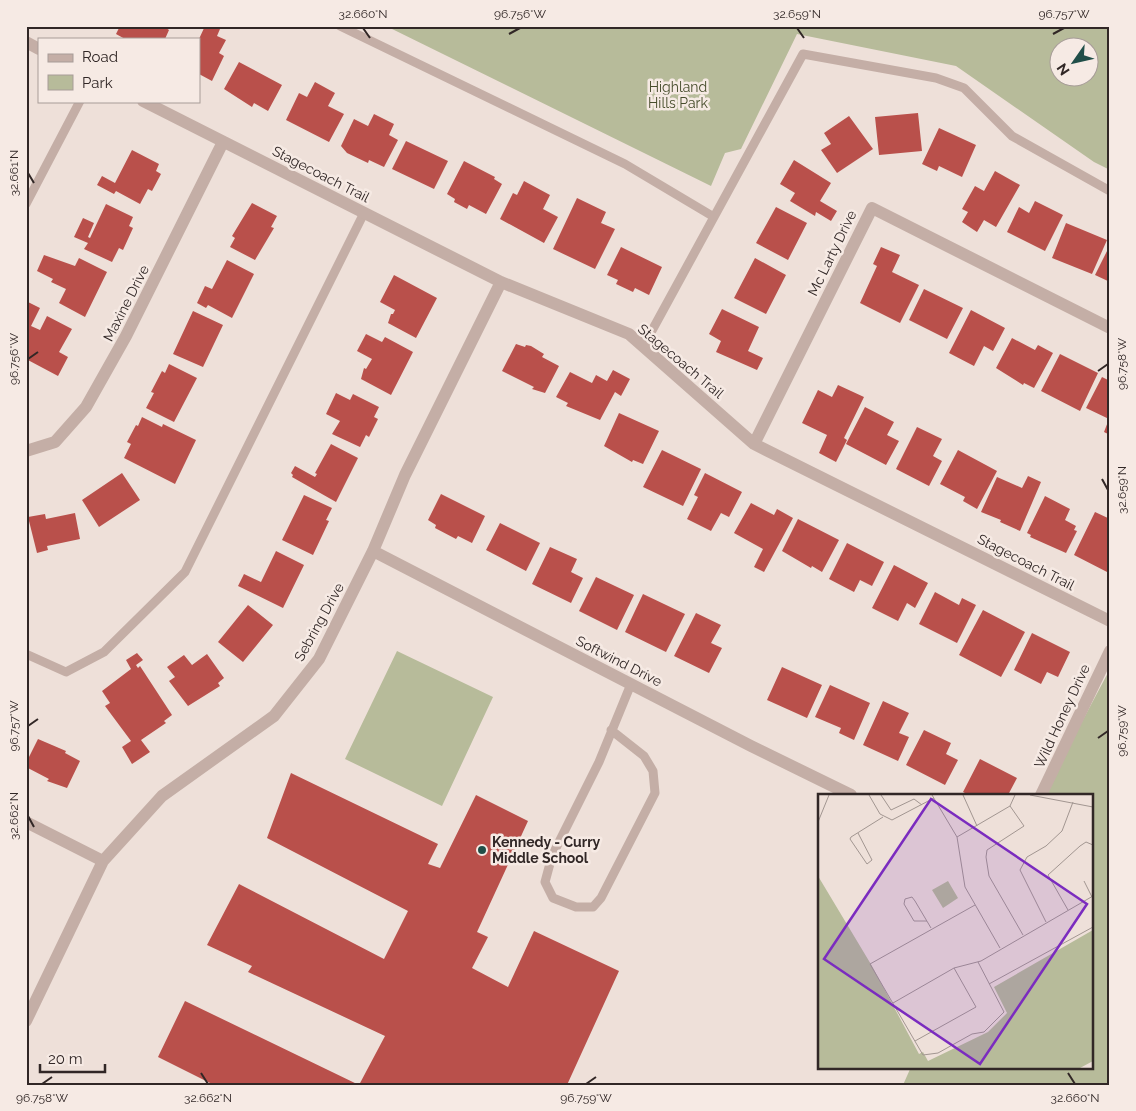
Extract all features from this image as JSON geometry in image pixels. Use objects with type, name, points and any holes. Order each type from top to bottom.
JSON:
[{"type":"street","points":[[26,42],[38,48]]},
{"type":"street","name":"Stagecoach Trail","points":[[145,102],[502,282],[629,334],[754,444],[1110,621]]},
{"type":"street","name":"Maxine Drive","points":[[26,451],[55,442],[86,407],[126,336],[223,142]]},
{"type":"street","name":"Mc Larty Drive","points":[[754,444],[872,208],[1110,328]]},
{"type":"street","name":"Sebring Drive","points":[[26,1021],[103,861],[162,796],[274,716],[318,659],[374,551],[405,475],[502,282]]},
{"type":"street","name":"Softwind Drive","points":[[374,551],[751,746],[849,794]]},
{"type":"street","name":"Wild Honey Drive","points":[[1041,794],[1110,651]]},
{"type":"street","points":[[26,822],[103,861]]},
{"type":"lane","points":[[340,26],[625,164],[714,216]]},
{"type":"lane","points":[[643,347],[804,54],[936,78],[964,88],[1012,136],[1110,191]]},
{"type":"lane","points":[[26,204],[79,102]]},
{"type":"lane","points":[[26,654],[66,672],[104,652],[185,572],[364,213]]},
{"type":"lane","points":[[611,730],[644,756],[653,771],[654,793],[601,898],[593,907],[576,907],[553,898],[545,882],[552,856],[598,762],[611,730],[631,684]]},
{"type":"green space","name":"Highland Hills Park","points":[[386,26],[1110,26],[1110,170],[1094,162],[956,66],[797,34],[741,149],[725,153],[711,186]]},
{"type":"green space","points":[[397,651],[493,697],[442,806],[345,759]]},
{"type":"green space","points":[[1110,669],[1110,1085],[903,1085],[911,1068],[1094,1068],[1094,794],[1044,794]]},
{"type":"building","points":[[120,26],[163,26],[169,30],[165,38],[123,38],[116,34]]},
{"type":"building","points":[[205,26],[214,26],[220,29],[217,36],[226,40],[219,53],[224,56],[212,81],[200,75],[199,38]]},
{"type":"building","points":[[239,62],[282,85],[268,111],[254,103],[252,107],[224,89]]},
{"type":"building","points":[[315,82],[335,93],[328,106],[344,114],[329,142],[286,120],[299,93],[307,97]]},
{"type":"building","points":[[918,113],[922,151],[879,155],[875,117]]},
{"type":"building","points":[[374,114],[394,124],[389,135],[398,140],[384,167],[369,160],[368,163],[347,153],[341,146],[354,119],[368,126]]},
{"type":"building","points":[[849,116],[873,149],[837,173],[821,150],[831,144],[824,133]]},
{"type":"building","points":[[939,128],[976,145],[962,177],[939,166],[937,171],[922,164]]},
{"type":"building","points":[[406,141],[448,161],[434,189],[392,169]]},
{"type":"building","points":[[132,150],[159,164],[156,171],[161,174],[152,191],[148,189],[140,204],[116,191],[114,194],[97,185],[102,176],[115,183]]},
{"type":"building","points":[[794,160],[831,183],[820,201],[837,211],[831,221],[816,212],[815,216],[790,201],[795,193],[780,184]]},
{"type":"building","points":[[464,161],[495,177],[494,179],[502,184],[486,214],[469,205],[467,209],[454,202],[455,199],[447,194]]},
{"type":"building","points":[[995,171],[1020,185],[996,227],[984,220],[977,232],[962,222],[968,212],[962,209],[975,186],[984,191]]},
{"type":"building","points":[[524,181],[550,195],[543,209],[558,217],[544,243],[500,219],[513,193],[517,195]]},
{"type":"building","points":[[577,198],[606,212],[601,223],[615,229],[595,269],[553,249]]},
{"type":"building","points":[[1035,201],[1063,215],[1045,251],[1007,232],[1019,207],[1029,213]]},
{"type":"building","points":[[252,203],[277,216],[271,227],[274,228],[255,260],[230,247],[235,238],[232,236]]},
{"type":"building","points":[[106,204],[133,217],[129,226],[133,228],[123,250],[119,248],[112,262],[84,249],[88,243],[74,237],[83,218],[94,223],[88,237],[90,238]]},
{"type":"building","points":[[776,207],[807,223],[788,260],[756,243]]},
{"type":"building","points":[[1066,223],[1107,240],[1092,274],[1052,258]]},
{"type":"building","points":[[1110,245],[1110,282],[1095,275]]},
{"type":"building","points":[[621,247],[662,267],[649,295],[635,288],[633,292],[616,284],[618,280],[607,275]]},
{"type":"building","points":[[881,247],[900,255],[892,272],[919,285],[900,323],[860,303],[877,266],[873,264]]},
{"type":"building","points":[[44,255],[75,266],[79,258],[107,272],[85,317],[59,303],[66,289],[51,282],[53,279],[37,271]]},
{"type":"building","points":[[755,258],[786,275],[766,314],[734,298]]},
{"type":"building","points":[[227,260],[254,274],[232,318],[208,305],[206,308],[197,303],[205,286],[212,289]]},
{"type":"building","points":[[394,275],[437,298],[416,338],[388,323],[391,314],[395,310],[380,302]]},
{"type":"building","points":[[924,289],[963,308],[947,339],[909,320]]},
{"type":"building","points":[[26,301],[40,308],[31,326],[40,330],[47,316],[72,329],[59,352],[68,357],[58,376],[26,359]]},
{"type":"building","points":[[722,309],[759,327],[748,351],[763,358],[757,370],[716,352],[721,341],[709,334]]},
{"type":"building","points":[[971,310],[1005,328],[993,351],[984,346],[974,366],[949,353]]},
{"type":"building","points":[[193,311],[223,325],[203,367],[173,354]]},
{"type":"building","points":[[366,334],[382,342],[385,337],[413,352],[391,395],[361,379],[364,368],[366,369],[372,359],[357,351]]},
{"type":"building","points":[[1012,338],[1035,350],[1038,345],[1053,353],[1034,388],[1024,383],[1023,385],[996,368]]},
{"type":"building","points":[[516,344],[525,347],[526,345],[531,346],[544,354],[542,357],[559,366],[545,393],[532,389],[534,387],[502,371]]},
{"type":"building","points":[[1060,354],[1098,373],[1080,411],[1041,391]]},
{"type":"building","points":[[169,364],[197,378],[174,422],[146,408],[154,393],[151,392],[162,371],[165,373]]},
{"type":"building","points":[[613,370],[630,379],[621,396],[615,392],[600,420],[566,406],[568,403],[556,397],[570,372],[592,383],[596,375],[607,381]]},
{"type":"building","points":[[1102,377],[1110,381],[1110,435],[1104,432],[1109,419],[1086,408]]},
{"type":"building","points":[[838,385],[864,397],[844,438],[847,440],[836,462],[819,453],[827,435],[802,423],[818,390],[832,397]]},
{"type":"building","points":[[336,393],[350,400],[353,394],[379,407],[374,417],[378,419],[369,437],[366,435],[360,447],[332,434],[340,421],[326,414]]},
{"type":"building","points":[[865,407],[894,422],[887,435],[899,441],[886,465],[846,444]]},
{"type":"building","points":[[619,413],[659,431],[643,464],[633,460],[632,462],[604,446]]},
{"type":"building","points":[[142,417],[162,427],[163,424],[196,440],[175,484],[124,458],[131,444],[127,442]]},
{"type":"building","points":[[917,427],[942,439],[933,456],[942,461],[929,486],[896,469]]},
{"type":"building","points":[[331,444],[358,458],[336,502],[292,477],[291,473],[295,466],[315,477],[317,474],[315,473]]},
{"type":"building","points":[[662,450],[701,469],[683,506],[643,487]]},
{"type":"building","points":[[958,450],[997,471],[977,509],[963,501],[965,497],[940,484]]},
{"type":"building","points":[[122,473],[140,500],[99,527],[82,500]]},
{"type":"building","points":[[705,473],[742,492],[729,517],[721,513],[711,531],[687,519],[698,497],[694,495]]},
{"type":"building","points":[[1028,476],[1041,482],[1020,531],[1000,522],[1001,520],[981,512],[997,477],[1022,488]]},
{"type":"building","points":[[441,494],[485,516],[472,543],[458,536],[456,539],[435,528],[436,525],[428,520]]},
{"type":"building","points":[[304,495],[332,508],[326,520],[329,521],[313,555],[282,540]]},
{"type":"building","points":[[1045,496],[1070,509],[1065,520],[1076,526],[1074,530],[1077,531],[1066,553],[1030,537],[1031,535],[1027,533]]},
{"type":"building","points":[[751,503],[774,515],[777,509],[793,518],[764,572],[754,567],[763,549],[734,533]]},
{"type":"building","points":[[1095,512],[1110,519],[1109,573],[1074,555]]},
{"type":"building","points":[[75,513],[80,539],[47,546],[48,550],[37,553],[28,517],[45,514],[46,519]]},
{"type":"building","points":[[798,519],[839,540],[822,572],[812,566],[811,568],[782,551]]},
{"type":"building","points":[[500,523],[540,543],[526,571],[486,550]]},
{"type":"building","points":[[847,543],[884,562],[872,586],[860,580],[854,592],[829,579]]},
{"type":"building","points":[[550,547],[577,559],[571,572],[583,578],[571,603],[532,584]]},
{"type":"building","points":[[276,551],[304,565],[283,608],[238,586],[244,574],[261,582]]},
{"type":"building","points":[[894,565],[928,583],[915,608],[907,603],[898,621],[872,608]]},
{"type":"building","points":[[596,577],[634,595],[617,630],[579,611]]},
{"type":"building","points":[[935,592],[959,605],[962,598],[976,605],[957,643],[919,624]]},
{"type":"building","points":[[643,594],[685,614],[666,652],[625,632]]},
{"type":"building","points":[[248,605],[273,625],[243,662],[218,642]]},
{"type":"building","points":[[983,610],[1025,632],[1001,677],[959,655]]},
{"type":"building","points":[[696,613],[721,625],[711,643],[722,648],[709,673],[674,656]]},
{"type":"building","points":[[1032,633],[1070,652],[1058,677],[1047,672],[1041,684],[1014,670]]},
{"type":"building","points":[[137,653],[143,660],[136,665],[138,668],[140,666],[172,715],[164,721],[166,723],[141,740],[150,752],[132,764],[122,747],[131,741],[105,706],[110,703],[102,691],[131,669],[126,660]]},
{"type":"building","points":[[207,654],[224,678],[218,683],[220,686],[188,706],[169,681],[175,677],[167,667],[184,655],[192,665]]},
{"type":"building","points":[[782,667],[822,685],[807,718],[767,700]]},
{"type":"building","points":[[830,685],[870,703],[854,740],[839,733],[841,728],[815,717]]},
{"type":"building","points":[[883,701],[909,713],[899,733],[909,737],[898,761],[863,745]]},
{"type":"building","points":[[924,730],[951,743],[946,754],[958,760],[945,785],[906,765]]},
{"type":"building","points":[[38,739],[66,751],[65,753],[80,761],[67,788],[47,781],[49,779],[26,767],[26,763]]},
{"type":"building","points":[[980,759],[1017,778],[1009,794],[967,794],[963,792]]},
{"type":"building","points":[[291,773],[438,844],[428,864],[440,868],[476,795],[528,821],[477,932],[488,937],[472,968],[508,987],[534,931],[619,971],[567,1085],[359,1085],[385,1036],[248,972],[252,966],[207,945],[239,884],[384,959],[408,911],[267,838]]},
{"type":"building","points":[[185,1001],[359,1085],[214,1085],[158,1057]]},
{"type":"place","name":"Kennedy - Curry Middle School","points":[[482,850]]}]
